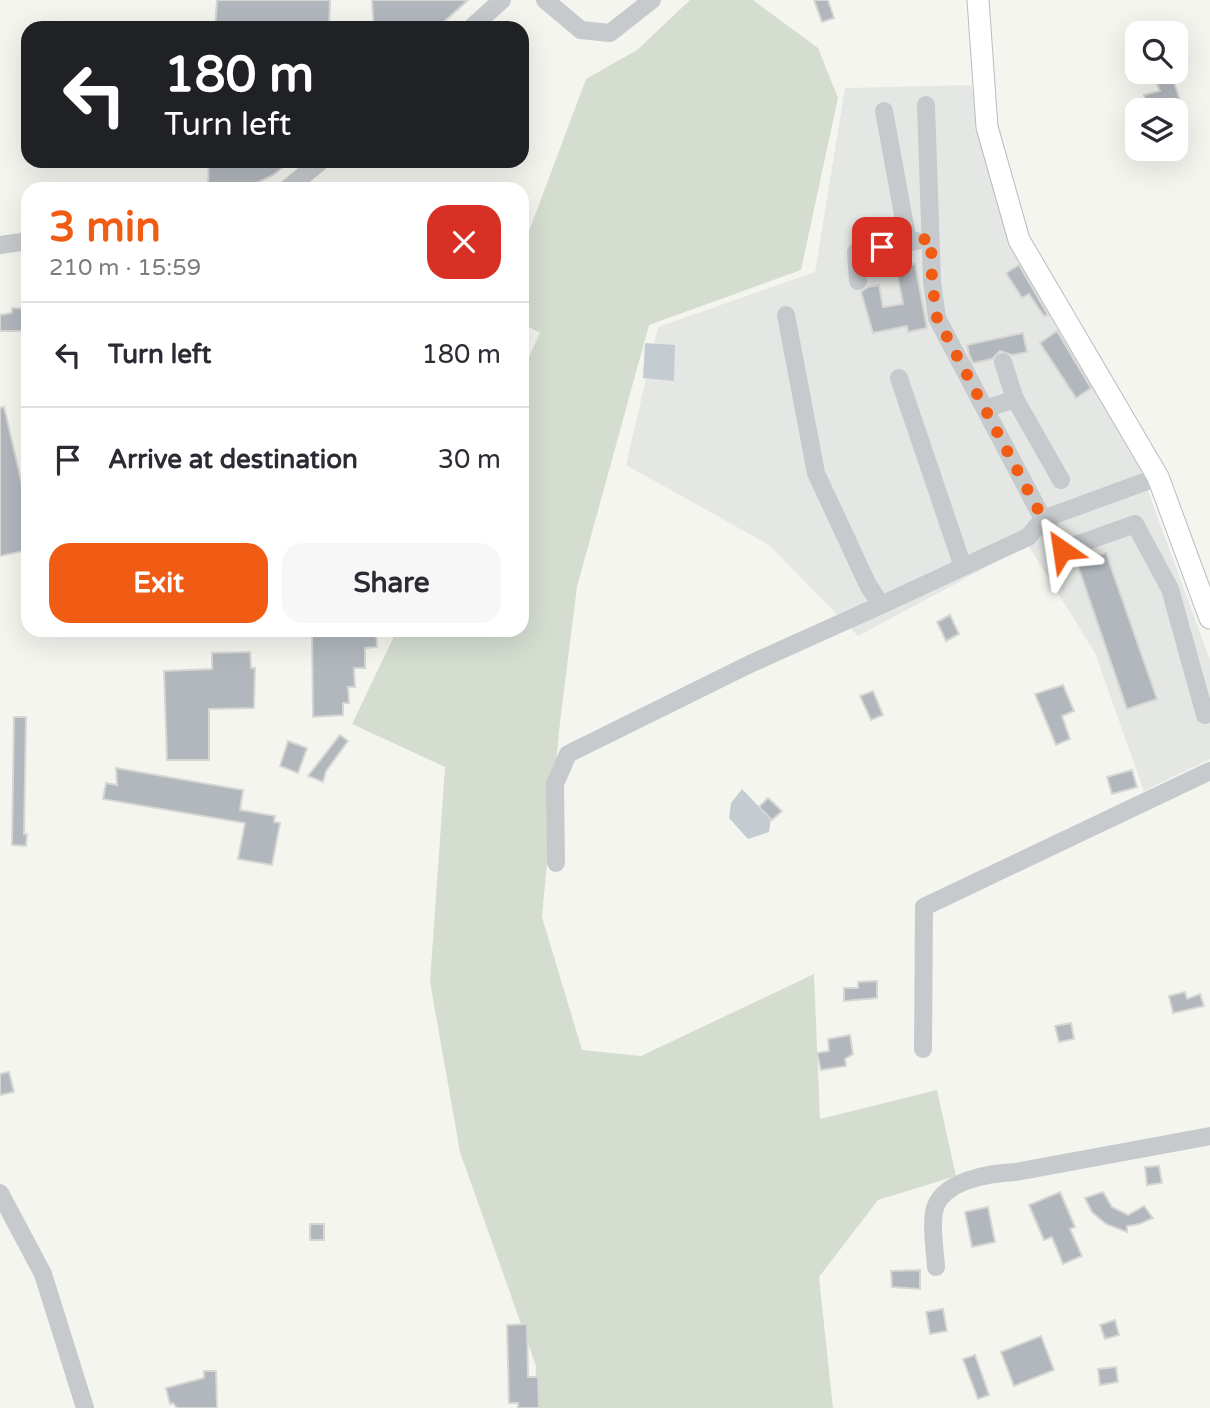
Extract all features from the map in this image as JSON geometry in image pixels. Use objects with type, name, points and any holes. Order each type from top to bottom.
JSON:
[{"type":"main road","points":[[978,0],[987,127],[1020,240],[1157,477],[1210,618]]},
{"type":"street","points":[[479,21],[502,0]]},
{"type":"street","points":[[545,0],[581,30],[610,33],[652,0]]},
{"type":"street","points":[[926,105],[932,282],[937,318],[1062,550],[1135,524],[1170,589],[1205,715]]},
{"type":"street","points":[[884,111],[908,243]]},
{"type":"street","points":[[296,182],[312,168]]},
{"type":"street","points":[[858,281],[856,252],[931,238]]},
{"type":"street","points":[[0,245],[21,242]]},
{"type":"street","points":[[786,315],[816,473],[868,585],[881,605]]},
{"type":"street","points":[[1003,362],[1015,399],[1060,480]]},
{"type":"street","points":[[899,378],[963,568]]},
{"type":"street","points":[[985,410],[1015,399]]},
{"type":"street","points":[[556,863],[555,784],[568,754],[750,664],[1028,537],[1043,519],[1157,477]]},
{"type":"street","points":[[923,1049],[924,907],[1210,771]]},
{"type":"street","points":[[936,1266],[934,1210],[942,1196],[966,1181],[990,1173],[1016,1172],[1210,1136]]},
{"type":"street","points":[[0,1193],[43,1274],[85,1408]]},
{"type":"shaded area","points":[[690,0],[753,0],[818,48],[838,98],[801,270],[649,325],[577,587],[560,722],[542,917],[582,1050],[641,1056],[814,974],[820,1119],[937,1090],[956,1176],[878,1200],[819,1277],[833,1408],[534,1408],[536,1366],[460,1152],[430,982],[445,767],[352,724],[394,637],[529,637],[529,357],[540,333],[529,327],[529,231],[586,79],[637,50]]},
{"type":"shaded area","points":[[971,85],[1007,236],[1137,461],[1210,660],[1210,759],[1144,791],[1095,653],[1028,545],[858,636],[769,545],[626,465],[658,327],[815,272],[845,88]]},
{"type":"shaded area","points":[[645,343],[675,345],[674,381],[643,378]]},
{"type":"shaded area","points":[[742,789],[771,819],[769,832],[748,839],[729,818],[731,803]]},
{"type":"building","points":[[217,0],[330,0],[329,21],[216,21]]},
{"type":"building","points":[[372,0],[468,0],[445,21],[374,21]]},
{"type":"building","points":[[814,0],[828,0],[834,18],[822,22]]},
{"type":"building","points":[[1157,84],[1175,84],[1179,98],[1145,98],[1144,95],[1160,91]]},
{"type":"building","points":[[209,168],[282,168],[258,182],[208,182]]},
{"type":"building","points":[[915,264],[927,328],[908,332],[907,326],[873,333],[861,292],[868,287],[879,285],[883,307],[903,304],[896,267]]},
{"type":"building","points":[[1019,265],[1048,315],[1044,316],[1029,294],[1022,298],[1006,273]]},
{"type":"building","points":[[12,308],[21,309],[21,331],[0,331],[0,315],[12,313]]},
{"type":"building","points":[[1057,331],[1091,388],[1076,398],[1040,343]]},
{"type":"building","points":[[1023,333],[1027,352],[1012,355],[1000,351],[992,359],[973,363],[967,345]]},
{"type":"building","points":[[4,407],[21,481],[21,552],[0,556],[0,408]]},
{"type":"building","points":[[1106,553],[1157,699],[1127,709],[1077,563]]},
{"type":"building","points":[[950,615],[959,634],[946,641],[937,622]]},
{"type":"building","points":[[312,637],[376,637],[377,647],[365,648],[365,668],[354,668],[355,687],[348,687],[349,703],[343,703],[343,715],[313,717]]},
{"type":"building","points":[[250,652],[251,668],[255,668],[254,708],[209,709],[209,760],[167,760],[164,671],[212,669],[212,653]]},
{"type":"building","points":[[1063,685],[1074,711],[1062,716],[1070,739],[1056,745],[1035,694]]},
{"type":"building","points":[[873,691],[883,715],[871,720],[860,696]]},
{"type":"building","points":[[14,717],[26,717],[26,846],[12,845]]},
{"type":"building","points":[[340,735],[348,741],[326,771],[323,782],[308,776]]},
{"type":"building","points":[[288,741],[307,748],[298,773],[280,766]]},
{"type":"building","points":[[116,768],[243,790],[240,810],[275,816],[274,822],[280,823],[272,865],[238,859],[245,823],[103,799],[106,783],[117,785]]},
{"type":"building","points":[[1132,770],[1137,787],[1112,794],[1107,777]]},
{"type":"building","points":[[768,798],[782,811],[772,820],[759,807]]},
{"type":"building","points":[[877,981],[877,998],[844,1001],[844,988],[858,988],[858,982]]},
{"type":"building","points":[[1185,992],[1187,999],[1200,994],[1204,1006],[1173,1013],[1169,996]]},
{"type":"building","points":[[1071,1023],[1074,1039],[1059,1042],[1055,1026]]},
{"type":"building","points":[[850,1035],[853,1054],[845,1059],[846,1066],[821,1070],[817,1053],[829,1051],[828,1039]]},
{"type":"building","points":[[9,1072],[14,1092],[0,1095],[0,1074]]},
{"type":"building","points":[[1159,1166],[1162,1183],[1147,1185],[1145,1167]]},
{"type":"building","points":[[1060,1192],[1075,1227],[1070,1229],[1082,1256],[1063,1264],[1052,1237],[1044,1240],[1029,1205]]},
{"type":"building","points":[[1103,1192],[1112,1207],[1128,1215],[1144,1206],[1153,1218],[1127,1226],[1127,1232],[1106,1224],[1092,1212],[1085,1198]]},
{"type":"building","points":[[988,1207],[995,1242],[972,1247],[965,1212]]},
{"type":"building","points":[[310,1224],[324,1224],[324,1240],[310,1240]]},
{"type":"building","points":[[920,1270],[920,1289],[892,1287],[891,1271]]},
{"type":"building","points":[[943,1309],[947,1331],[930,1334],[926,1312]]},
{"type":"building","points":[[1115,1320],[1119,1335],[1105,1339],[1100,1325]]},
{"type":"building","points":[[527,1324],[528,1377],[538,1377],[539,1408],[518,1408],[518,1403],[509,1403],[507,1325]]},
{"type":"building","points":[[1041,1336],[1054,1370],[1014,1386],[1001,1352]]},
{"type":"building","points":[[975,1355],[989,1395],[978,1399],[963,1359]]},
{"type":"building","points":[[1116,1367],[1118,1382],[1100,1385],[1098,1369]]},
{"type":"building","points":[[204,1371],[216,1371],[217,1408],[177,1408],[173,1403],[170,1404],[166,1388],[204,1378]]},
{"type":"route","points":[[882,247],[931,238],[932,282],[937,318],[1062,550]]}]
